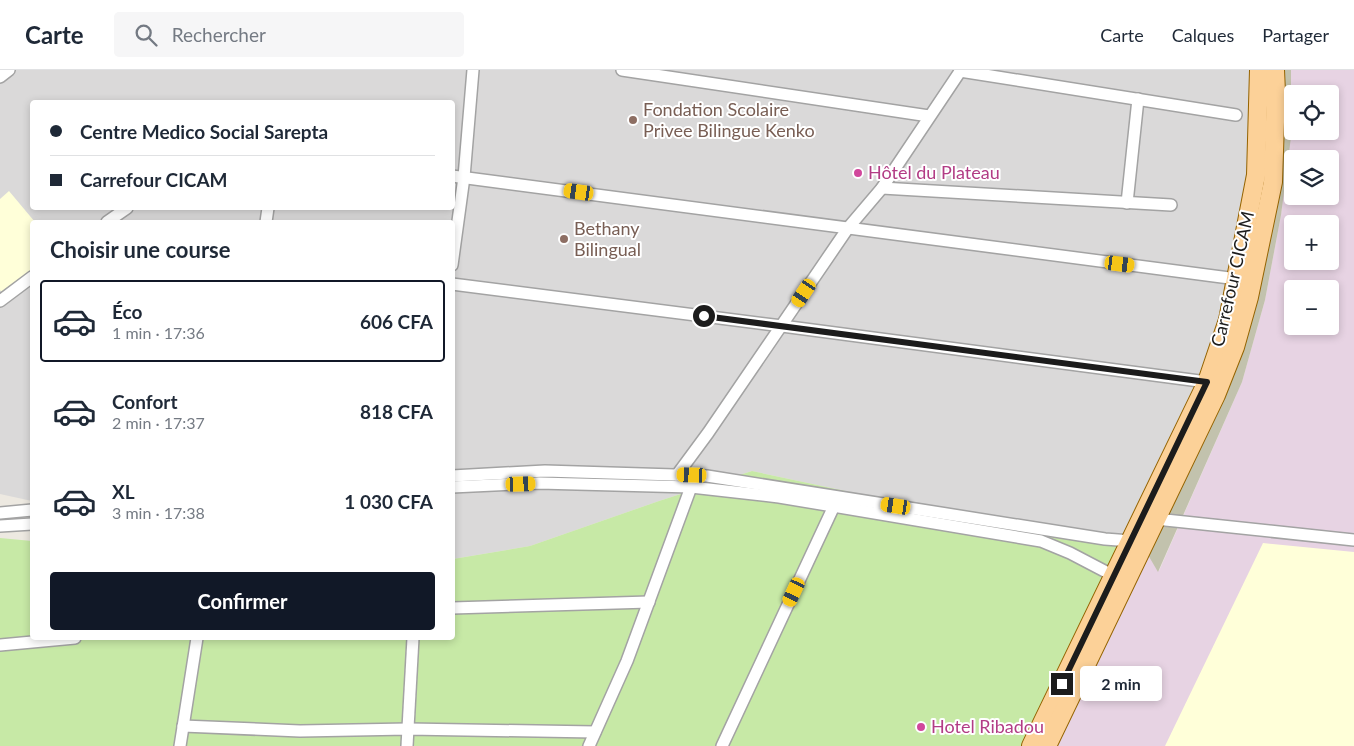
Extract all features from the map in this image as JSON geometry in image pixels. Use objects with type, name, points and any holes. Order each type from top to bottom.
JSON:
[{"type":"main road","name":"Carrefour CICAM","points":[[1031,746],[1207,382],[1228,320],[1256,175],[1259,70]]},
{"type":"main road","points":[[1047,746],[1216,395],[1235,346],[1250,297],[1272,182],[1276,92],[1275,70]]},
{"type":"street","points":[[0,77],[9,70]]},
{"type":"street","points":[[455,220],[458,176],[473,70]]},
{"type":"street","points":[[622,70],[929,116]]},
{"type":"street","points":[[677,474],[708,433],[848,228],[882,188],[961,70],[1236,115]]},
{"type":"street","points":[[1127,203],[1138,99]]},
{"type":"street","points":[[458,176],[1237,279]]},
{"type":"street","points":[[882,188],[1171,205]]},
{"type":"street","points":[[110,220],[124,210]]},
{"type":"street","points":[[0,301],[30,278]]},
{"type":"street","points":[[455,284],[1207,382]]},
{"type":"street","points":[[455,476],[545,471],[707,476],[1131,541]]},
{"type":"street","points":[[455,487],[539,483],[691,487],[779,496],[1040,541],[1070,553],[1114,576]]},
{"type":"street","points":[[589,746],[627,661],[691,487]]},
{"type":"street","points":[[722,746],[834,506]]},
{"type":"street","points":[[0,513],[30,510]]},
{"type":"street","points":[[1156,519],[1354,540]]},
{"type":"street","points":[[0,526],[30,524]]},
{"type":"street","points":[[455,608],[649,602]]},
{"type":"street","points":[[0,644],[49,640]]},
{"type":"street","points":[[180,746],[197,640]]},
{"type":"street","points":[[407,746],[413,640]]},
{"type":"street","points":[[183,726],[300,731],[408,729],[595,732]]},
{"type":"shaded area","points":[[0,70],[1255,70],[1254,131],[1241,235],[1202,389],[1124,535],[949,513],[752,471],[530,546],[455,559],[455,220],[30,220],[30,501],[0,494]]},
{"type":"shaded area","points":[[1255,70],[1291,70],[1291,85],[1284,85],[1284,140],[1291,140],[1289,150],[1284,150],[1284,192],[1265,300],[1242,382],[1158,572],[1137,536],[1226,317],[1249,184]]},
{"type":"shaded area","points":[[1291,70],[1354,70],[1354,746],[1034,746],[1137,536],[1159,571],[1242,382],[1265,300],[1281,215],[1284,172],[1284,205],[1339,205],[1339,150],[1285,150],[1286,140],[1339,140],[1339,85],[1290,85]]},
{"type":"shaded area","points":[[9,191],[33,220],[30,220],[30,280],[5,297],[0,290],[0,199]]},
{"type":"shaded area","points":[[1263,543],[1354,552],[1354,746],[1165,746]]},
{"type":"green space","points":[[752,471],[949,513],[1124,535],[1034,746],[0,746],[0,538],[30,541],[30,640],[455,640],[455,559],[530,546]]},
{"type":"place","name":"Fondation Scolaire Privee Bilingue Kenko","points":[[633,120]]},
{"type":"place","name":"Hôtel du Plateau","points":[[858,173]]},
{"type":"place","name":"Bethany Bilingual","points":[[564,239]]},
{"type":"place","name":"Hotel Ribadou","points":[[921,727]]},
{"type":"route","points":[[704,316],[1207,382],[1062,684]]}]
